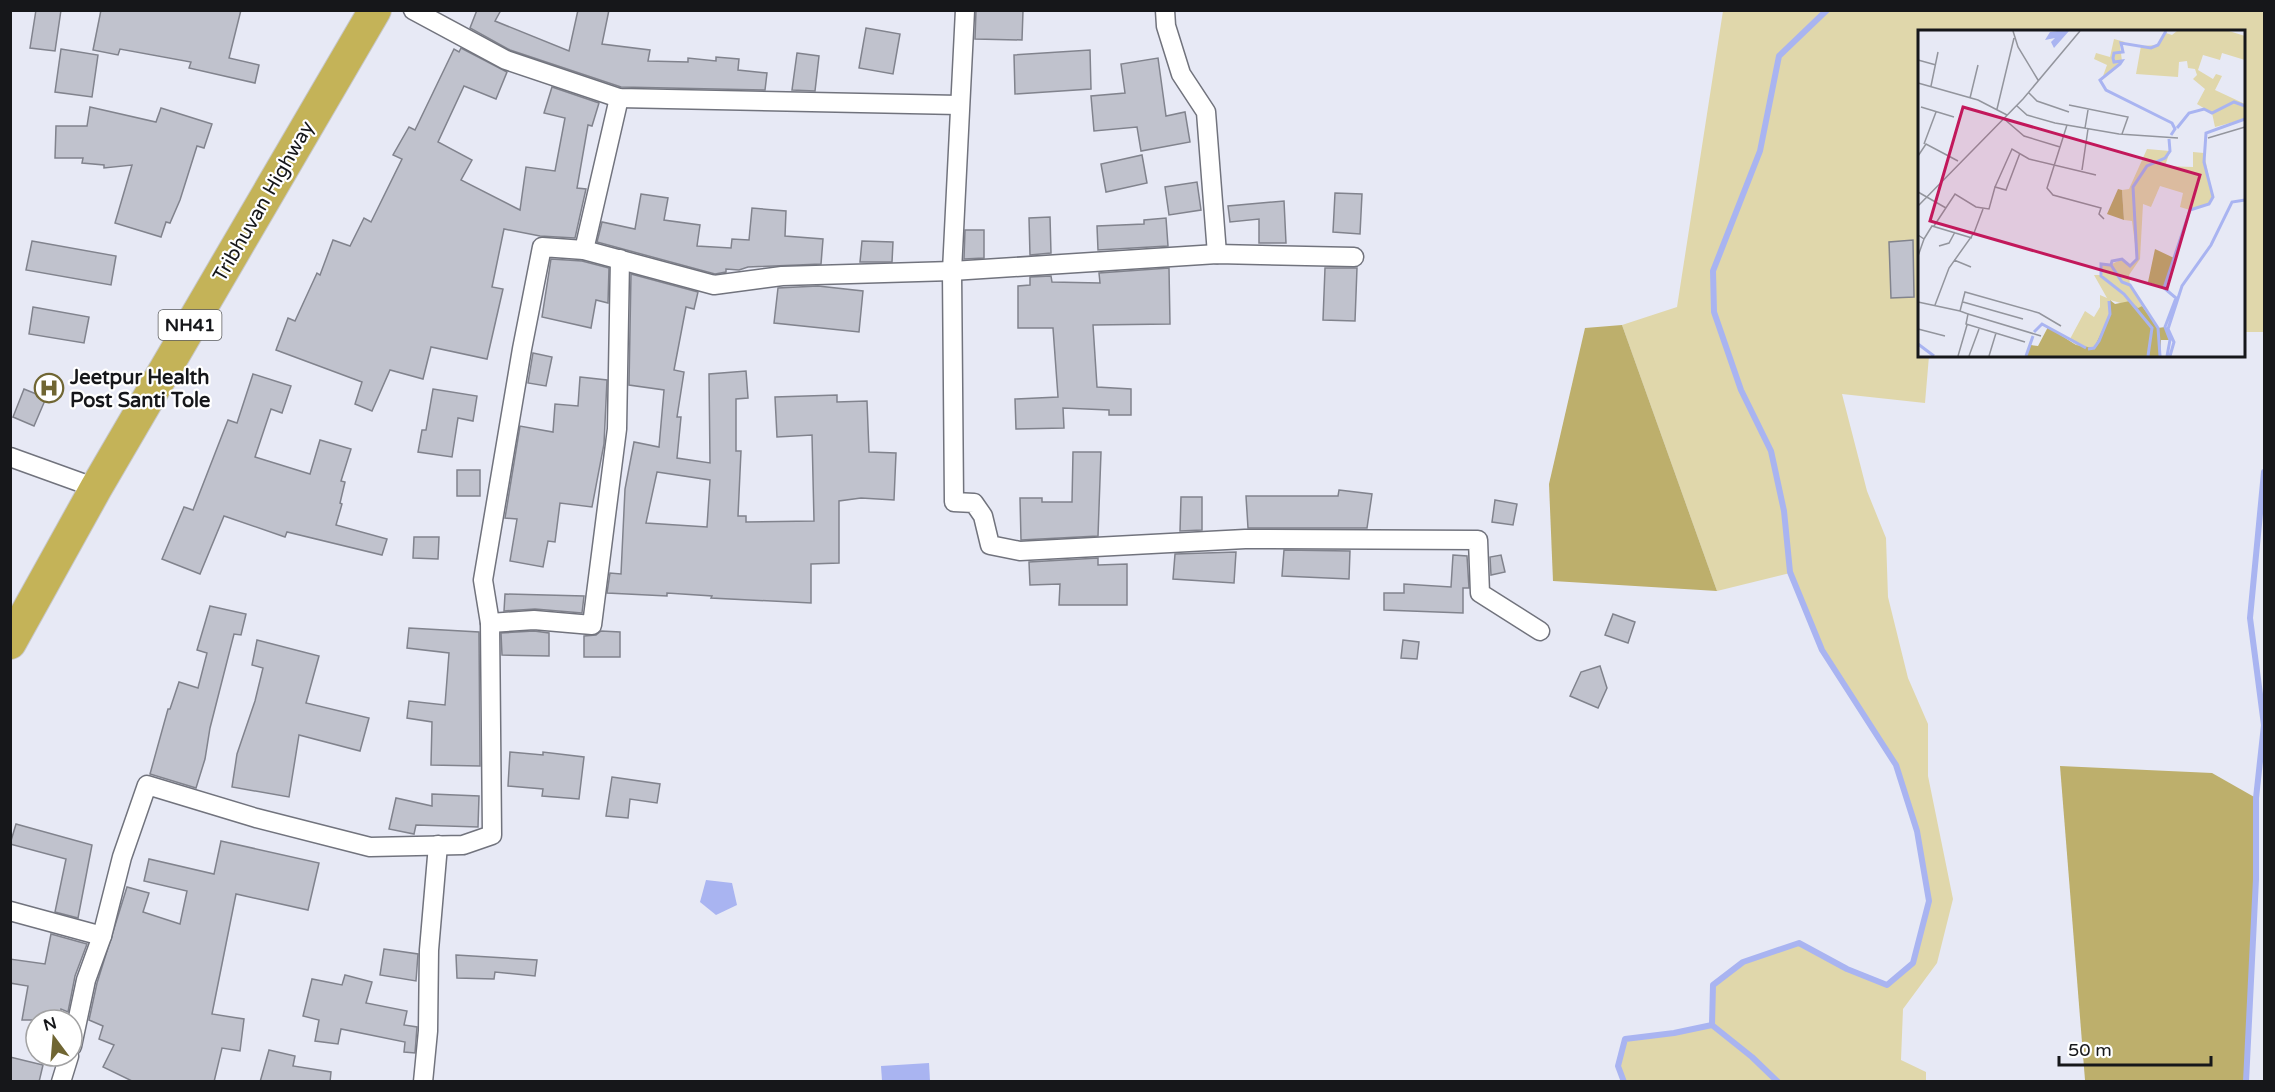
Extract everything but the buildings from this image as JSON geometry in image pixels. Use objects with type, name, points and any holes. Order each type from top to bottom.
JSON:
[{"type":"highway","name":"Tribhuvan Highway","points":[[10,643],[96,488],[375,10]]},
{"type":"street","points":[[413,10],[506,60],[619,98],[959,105]]},
{"type":"street","points":[[965,10],[952,271],[954,502],[974,502],[982,516],[990,545],[1020,551],[1245,539],[1478,540],[1480,593],[1540,631]]},
{"type":"street","points":[[1165,10],[1166,26],[1181,74],[1206,112],[1217,254]]},
{"type":"street","points":[[584,250],[619,98]]},
{"type":"street","points":[[80,1008],[86,980],[102,936],[122,857],[147,785],[256,818],[370,847],[463,845],[492,835],[490,623],[483,580],[522,349],[542,247],[584,250],[714,285],[782,276],[952,271],[1217,254],[1354,257]]},
{"type":"street","points":[[490,623],[534,620],[592,625],[617,429],[620,259]]},
{"type":"street","points":[[10,457],[96,488]]},
{"type":"street","points":[[423,1082],[428,1032],[429,950],[438,845]]},
{"type":"street","points":[[10,912],[102,936]]},
{"type":"shaded area","points":[[1723,11],[2264,11],[2264,332],[2245,332],[2245,30],[1918,30],[1918,357],[1929,357],[1925,403],[1842,394],[1867,491],[1886,538],[1888,597],[1908,678],[1928,724],[1928,776],[1953,899],[1937,963],[1903,1009],[1901,1060],[1926,1072],[1926,1081],[1624,1082],[1618,1066],[1625,1039],[1674,1033],[1712,1025],[1713,985],[1743,962],[1799,943],[1847,969],[1887,985],[1913,963],[1929,901],[1917,831],[1896,765],[1822,650],[1790,573],[1717,591],[1622,325],[1677,307]]},
{"type":"shaded area","points":[[1622,325],[1717,591],[1553,581],[1549,484],[1585,328]]},
{"type":"shaded area","points":[[2060,766],[2212,773],[2256,798],[2256,879],[2246,1081],[2085,1080]]},
{"type":"water","points":[[706,880],[732,883],[737,905],[716,915],[700,902]]},
{"type":"water","points":[[929,1063],[930,1081],[882,1081],[881,1066]]},
{"type":"waterway","points":[[1778,1082],[1752,1057],[1712,1025],[1713,985],[1743,962],[1799,943],[1847,969],[1887,985],[1913,963],[1929,901],[1917,831],[1896,765],[1822,650],[1790,572],[1784,511],[1771,451],[1741,390],[1714,312],[1713,271],[1760,151],[1779,56],[1827,10]]},
{"type":"waterway","points":[[2246,1082],[2256,879],[2256,798],[2264,725],[2250,618],[2264,472]]},
{"type":"waterway","points":[[1624,1082],[1618,1066],[1625,1039],[1674,1033],[1712,1025]]},
{"type":"place","name":"Jeetpur Health Post Santi Tole","points":[[49,388]]}]
